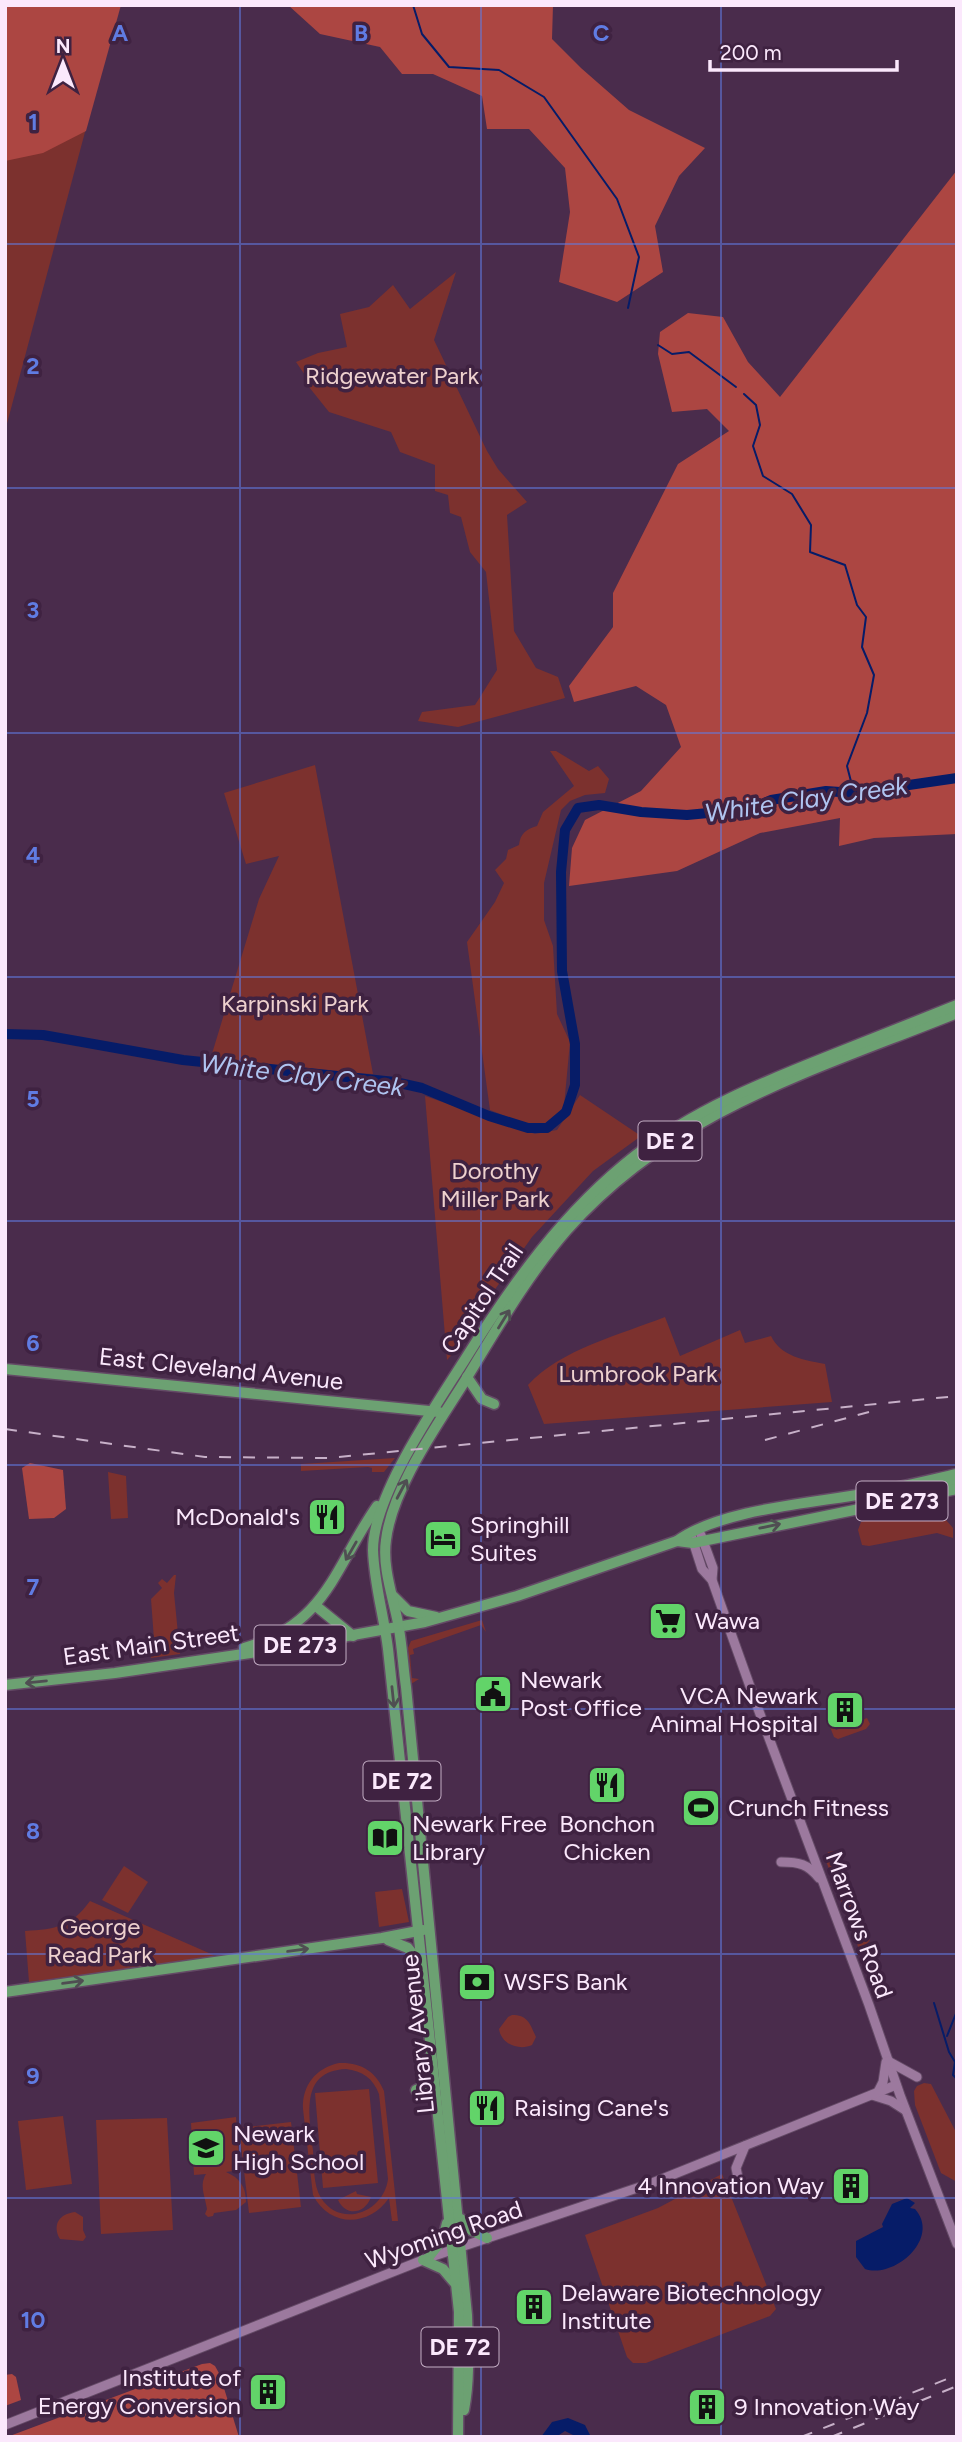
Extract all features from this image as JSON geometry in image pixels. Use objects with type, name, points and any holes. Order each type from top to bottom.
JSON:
[{"type":"main road","name":"Capitol Trail","points":[[386,1629],[373,1550],[376,1526],[387,1493],[433,1411],[502,1303],[539,1251],[574,1210],[637,1154],[691,1118],[735,1094],[957,1005]]},
{"type":"main road","name":"Capitol Trail","points":[[399,1627],[385,1554],[391,1514],[398,1495],[524,1286],[554,1246],[603,1194],[642,1160],[691,1127],[741,1101],[957,1013]]},
{"type":"main road","name":"East Cleveland Avenue","points":[[5,1369],[446,1412]]},
{"type":"main road","points":[[467,1377],[482,1399],[494,1404]]},
{"type":"main road","name":"DE 273","points":[[386,1629],[442,1618],[772,1509],[864,1494],[957,1474]]},
{"type":"main road","points":[[902,1501],[925,1489],[957,1481]]},
{"type":"main road","points":[[848,1513],[849,1507],[857,1502],[889,1495],[919,1482]]},
{"type":"main road","name":"DE 273","points":[[696,1536],[848,1513],[957,1489]]},
{"type":"main road","points":[[214,1658],[281,1633],[316,1605],[332,1584],[387,1493]]},
{"type":"main road","points":[[392,1596],[408,1611],[442,1618]]},
{"type":"main road","points":[[316,1605],[353,1636]]},
{"type":"main road","name":"Library Avenue","points":[[399,1627],[423,1930],[422,1968],[438,2113],[454,2212]]},
{"type":"main road","name":"East Main Street","points":[[5,1685],[115,1673],[386,1629]]},
{"type":"main road","name":"Library Avenue","points":[[386,1629],[447,2119],[457,2248],[469,2353],[467,2395],[458,2437]]},
{"type":"main road","points":[[5,1992],[423,1930]]},
{"type":"main road","points":[[383,1938],[408,1948],[422,1968]]},
{"type":"main road","points":[[427,2015],[424,2034],[428,2081],[424,2087],[416,2090],[427,2094],[438,2113]]},
{"type":"main road","points":[[457,2286],[449,2273],[426,2259],[443,2239],[454,2212],[467,2227],[486,2238]]},
{"type":"main road","name":"Library Avenue","points":[[457,2248],[460,2343],[458,2437]]},
{"type":"street","name":"Marrows Road","points":[[696,1536],[702,1569],[712,1580],[869,2005],[905,2110],[957,2244]]},
{"type":"street","points":[[782,1862],[800,1863],[810,1868],[823,1883]]},
{"type":"street","points":[[905,2110],[875,2094],[883,2082],[887,2058],[917,2077]]},
{"type":"street","name":"Wyoming Road","points":[[5,2425],[426,2259],[592,2204],[896,2085]]},
{"type":"street","points":[[739,2182],[736,2168],[745,2146]]},
{"type":"green space","points":[[5,5],[119,5],[5,431]]},
{"type":"green space","name":"Ridgewater Park","points":[[456,272],[434,340],[487,451],[498,469],[527,502],[507,515],[514,631],[536,668],[558,677],[565,698],[458,727],[418,721],[422,712],[475,705],[497,670],[486,572],[470,552],[461,517],[450,513],[448,495],[435,491],[435,465],[400,452],[391,432],[329,412],[305,382],[305,375],[296,362],[318,353],[347,347],[340,314],[369,307],[393,285],[410,309]]},
{"type":"green space","points":[[550,751],[556,751],[589,771],[598,766],[609,779],[605,793],[585,795],[570,801],[561,810],[544,883],[544,920],[553,946],[557,1014],[570,1042],[564,1106],[553,1121],[536,1128],[490,1110],[467,942],[495,902],[504,883],[495,870],[506,859],[508,850],[519,845],[524,832],[537,826],[543,812],[574,786]]},
{"type":"green space","name":"Karpinski Park","points":[[315,765],[373,1074],[299,1070],[211,1057],[259,899],[279,856],[246,864],[224,793]]},
{"type":"green space","name":"Dorothy Miller Park","points":[[580,1095],[641,1136],[593,1171],[532,1237],[484,1305],[471,1334],[447,1360],[425,1096],[535,1134],[557,1130]]},
{"type":"green space","name":"Lumbrook Park","points":[[665,1317],[680,1356],[740,1330],[745,1343],[771,1336],[787,1353],[825,1364],[832,1402],[544,1424],[528,1385],[541,1373],[556,1362],[592,1344]]},
{"type":"green space","points":[[395,1458],[384,1472],[372,1472],[372,1468],[368,1467],[301,1471],[301,1464]]},
{"type":"green space","points":[[108,1472],[126,1476],[128,1518],[111,1519]]},
{"type":"green space","points":[[933,1505],[953,1528],[953,1538],[937,1533],[862,1545],[858,1530],[861,1522]]},
{"type":"green space","points":[[174,1575],[180,1654],[151,1658],[150,1654],[155,1653],[151,1599],[162,1588],[158,1583],[162,1579],[167,1583]]},
{"type":"green space","points":[[482,1620],[486,1632],[481,1625],[413,1649],[414,1654],[410,1655],[412,1678],[419,1679],[411,1684],[408,1648],[411,1641]]},
{"type":"green space","points":[[867,1718],[870,1724],[866,1729],[838,1739],[834,1737],[830,1727],[833,1726],[836,1730]]},
{"type":"green space","points":[[835,1851],[841,1855],[837,1862],[864,1936],[870,1940],[860,1952],[826,1861],[828,1852]]},
{"type":"green space","points":[[124,1866],[148,1882],[128,1913],[102,1900]]},
{"type":"green space","points":[[402,1889],[409,1922],[379,1927],[375,1892]]},
{"type":"green space","name":"George Read Park","points":[[90,1901],[218,1957],[29,1982],[25,1931],[62,1925],[83,1910]]},
{"type":"green space","points":[[512,2015],[522,2017],[530,2024],[536,2037],[532,2045],[516,2047],[503,2039],[499,2029]]},
{"type":"green space","points":[[347,2063],[360,2066],[372,2073],[381,2084],[384,2091],[398,2221],[392,2221],[389,2198],[381,2208],[371,2214],[350,2220],[329,2213],[313,2195],[303,2100],[312,2079],[331,2065]],"holes":[[[352,2070],[370,2080],[379,2094],[388,2179],[379,2200],[370,2208],[350,2214],[339,2213],[329,2207],[318,2193],[309,2111],[310,2098],[320,2078],[331,2072]]]},
{"type":"green space","points":[[924,2083],[931,2084],[957,2134],[957,2182],[941,2173],[915,2105],[914,2091]]},
{"type":"green space","points":[[369,2089],[378,2183],[323,2188],[315,2093]]},
{"type":"green space","points":[[63,2116],[72,2184],[26,2190],[18,2121]]},
{"type":"green space","points":[[236,2117],[240,2170],[226,2172],[241,2184],[246,2202],[236,2210],[214,2213],[208,2217],[205,2214],[207,2209],[203,2186],[206,2174],[194,2175],[191,2123]]},
{"type":"green space","points":[[167,2118],[173,2230],[101,2234],[96,2120]]},
{"type":"green space","points":[[291,2122],[301,2207],[249,2213],[239,2128]]},
{"type":"green space","points":[[722,2174],[776,2309],[770,2316],[646,2363],[633,2363],[627,2357],[585,2235],[658,2208]]},
{"type":"green space","points":[[356,2191],[357,2194],[371,2197],[360,2210],[350,2211],[338,2200]]},
{"type":"green space","points":[[75,2212],[83,2217],[86,2237],[83,2241],[60,2239],[58,2221]]},
{"type":"shaded area","points":[[5,5],[121,5],[86,131],[43,153],[5,161]]},
{"type":"shaded area","points":[[288,5],[553,5],[552,39],[581,68],[629,110],[705,148],[679,176],[655,226],[663,272],[617,302],[559,282],[570,212],[565,168],[529,129],[487,129],[482,96],[433,74],[402,74],[380,47],[320,34]]},
{"type":"shaded area","points":[[957,170],[957,834],[874,838],[839,846],[840,818],[760,833],[677,871],[569,886],[572,848],[585,820],[641,791],[681,747],[666,705],[636,686],[574,702],[569,686],[613,627],[613,593],[678,464],[729,431],[707,409],[672,412],[658,354],[660,332],[688,313],[723,317],[748,362],[780,397]]},
{"type":"shaded area","points":[[30,1463],[63,1470],[66,1509],[54,1518],[29,1519],[22,1468]]},
{"type":"shaded area","points":[[907,2198],[915,2203],[910,2208],[915,2209],[922,2220],[919,2243],[911,2254],[889,2268],[865,2269],[856,2257],[856,2241],[883,2227],[892,2204]]},
{"type":"shaded area","points":[[210,2363],[220,2375],[239,2437],[7,2437],[202,2364]]},
{"type":"shaded area","points":[[12,2374],[16,2377],[21,2400],[5,2406],[5,2375]]},
{"type":"shaded area","points":[[568,2418],[585,2425],[591,2437],[577,2437],[565,2431],[556,2437],[541,2437],[552,2422]]},
{"type":"waterway","points":[[413,5],[422,34],[449,67],[499,70],[544,97],[617,199],[639,257],[628,308]]},
{"type":"waterway","points":[[658,345],[672,354],[689,352],[736,387]]},
{"type":"waterway","points":[[744,394],[756,405],[760,425],[753,446],[763,476],[792,494],[811,525],[810,552],[845,565],[857,605],[866,617],[862,647],[874,675],[867,713],[847,766],[854,793]]},
{"type":"waterway","name":"White Clay Creek","points":[[5,1034],[43,1035],[183,1060],[395,1082],[422,1088],[489,1116],[528,1128],[547,1128],[566,1112],[575,1085],[575,1044],[562,971],[561,872],[565,830],[578,808],[599,805],[641,812],[687,815],[751,809],[771,800],[826,791],[854,793],[957,778]]},
{"type":"waterway","points":[[934,2003],[949,2052],[955,2062],[953,2075],[957,2079]]},
{"type":"waterway","points":[[947,2036],[957,2011]]},
{"type":"railway","points":[[5,1429],[205,1457],[328,1458],[957,1396]]},
{"type":"railway","points":[[765,1440],[869,1412]]},
{"type":"railway","points":[[801,2437],[957,2375]]},
{"type":"railway","points":[[831,2437],[957,2386]]},
{"type":"place","name":"McDonald's","points":[[327,1517]]},
{"type":"place","name":"Springhill Suites","points":[[443,1539]]},
{"type":"place","name":"Wawa","points":[[668,1621]]},
{"type":"place","name":"Newark Post Office","points":[[493,1694]]},
{"type":"place","name":"VCA Newark Animal Hospital","points":[[845,1710]]},
{"type":"place","name":"Bonchon Chicken","points":[[607,1785]]},
{"type":"place","name":"Crunch Fitness","points":[[701,1808]]},
{"type":"place","name":"Newark Free Library","points":[[385,1838]]},
{"type":"place","name":"WSFS Bank","points":[[477,1982]]},
{"type":"place","name":"Raising Cane's","points":[[487,2108]]},
{"type":"place","name":"Newark High School","points":[[206,2148]]},
{"type":"place","name":"4 Innovation Way","points":[[851,2186]]},
{"type":"place","name":"Delaware Biotechnology Institute","points":[[534,2307]]},
{"type":"place","name":"Institute of Energy Conversion","points":[[268,2392]]},
{"type":"place","name":"9 Innovation Way","points":[[707,2407]]}]
